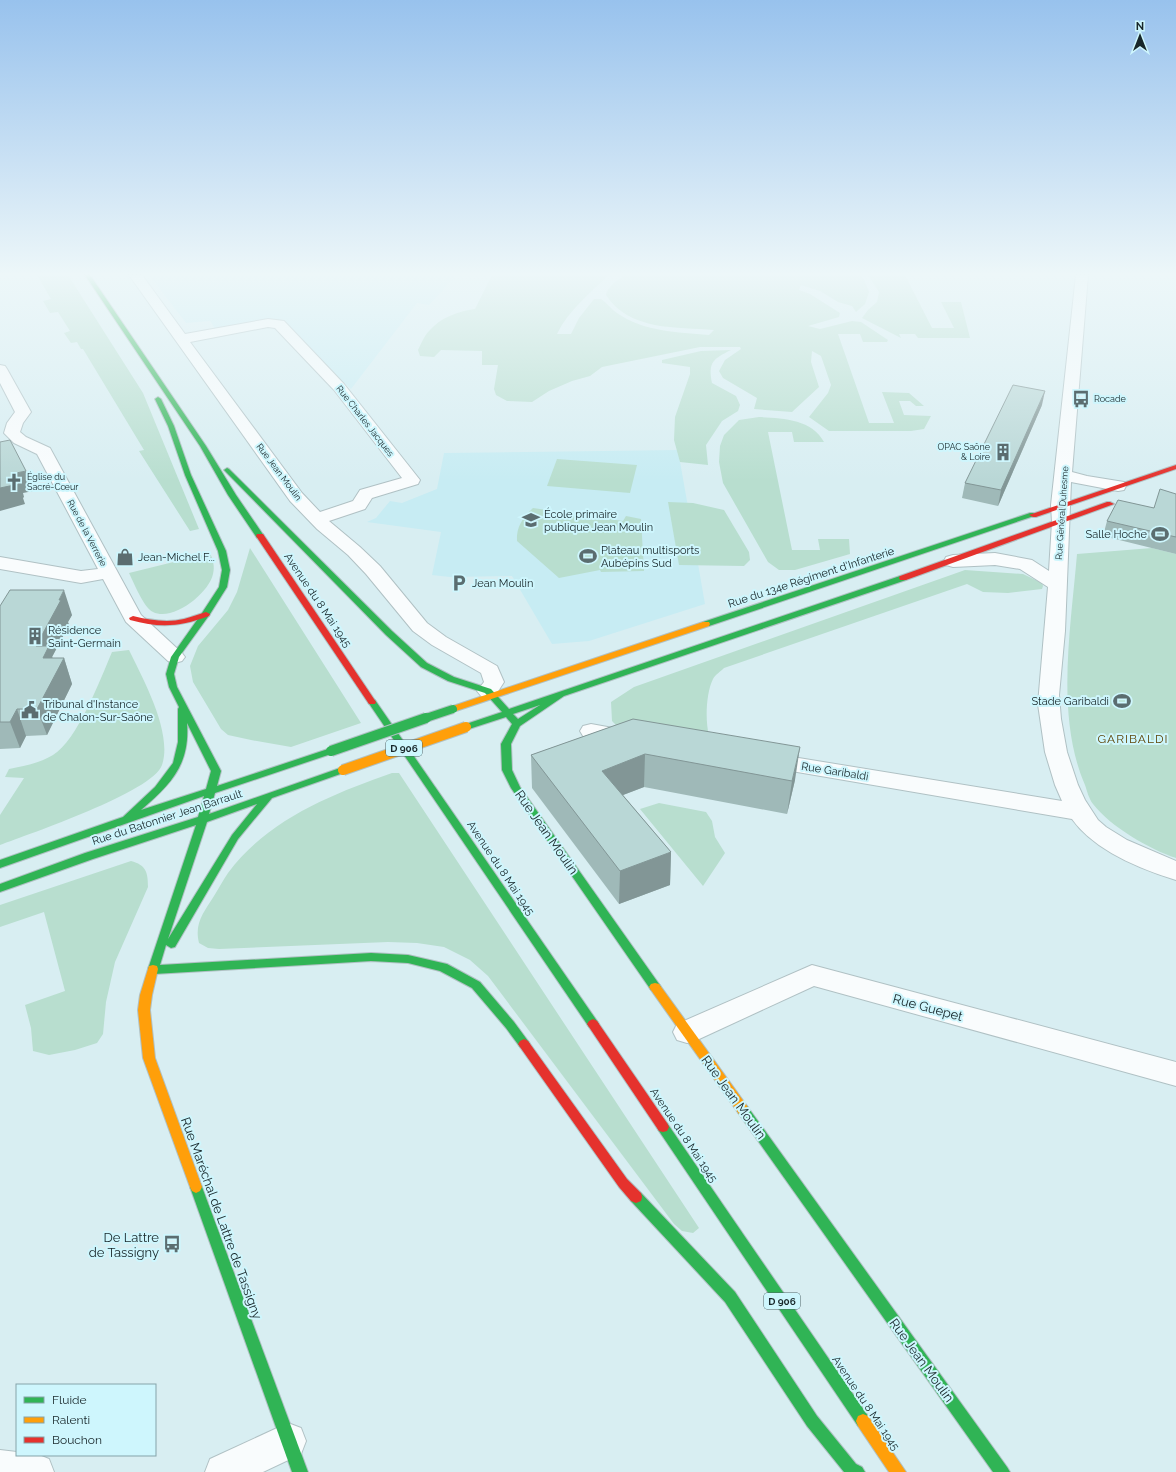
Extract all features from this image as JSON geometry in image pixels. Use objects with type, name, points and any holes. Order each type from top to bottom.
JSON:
[{"type":"main road","name":"Avenue du 8 Mai 1945","points":[[134,344],[203,446],[232,495],[376,708],[494,876],[898,1472]]},
{"type":"main road","points":[[153,371],[155,393],[171,426],[188,475],[222,551],[226,570],[223,587],[206,614],[175,657],[170,674],[173,687],[182,706],[216,771],[204,819],[154,970]]},
{"type":"main road","points":[[203,446],[388,633],[424,665],[451,680],[491,694],[517,724],[561,695]]},
{"type":"main road","name":"Rue du 134e Régiment d'Infanterie","points":[[453,709],[491,694],[923,553],[1061,514],[1120,493],[1176,467]]},
{"type":"main road","name":"Rue du 134e Régiment d'Infanterie","points":[[343,770],[764,624],[953,561],[1061,514],[1120,493]]},
{"type":"main road","points":[[133,618],[151,624],[173,625],[206,614]]},
{"type":"main road","points":[[126,819],[164,783],[174,770],[181,752],[182,706]]},
{"type":"main road","name":"Rue du Batonnier Jean Barrault","points":[[0,864],[126,819],[211,792],[453,709]]},
{"type":"main road","name":"Rue Jean Moulin","points":[[517,724],[506,744],[507,770],[516,788],[607,920],[1002,1472]]},
{"type":"main road","name":"Rue du Batonnier Jean Barrault","points":[[0,888],[89,856],[204,819],[343,770]]},
{"type":"main road","points":[[154,970],[235,837],[270,795]]},
{"type":"main road","points":[[154,970],[195,966],[371,957],[408,959],[443,967],[476,985],[510,1025],[623,1183],[730,1297],[812,1421],[851,1469],[857,1472]]},
{"type":"main road","name":"Rue Maréchal de Lattre de Tassigny","points":[[154,970],[145,1002],[144,1031],[149,1058],[294,1456]]},
{"type":"street","name":"Rue Jean Moulin","points":[[185,344],[296,497],[317,519],[354,551],[373,570],[420,627],[439,641],[490,670],[494,682],[491,694]]},
{"type":"street","name":"Rue Charles Jacques","points":[[298,344],[339,387],[412,480],[366,494],[359,505],[317,519]]},
{"type":"street","name":"Rue Général Duhesme","points":[[1076,344],[1061,514],[1049,703],[1056,750],[1075,806],[1080,812]]},
{"type":"street","name":"Rue de la Verrerie","points":[[0,369],[23,412],[15,424],[10,438],[44,452],[133,618],[149,636],[160,642],[175,657]]},
{"type":"street","points":[[1064,475],[1120,493]]},
{"type":"street","points":[[953,561],[995,559],[1025,564],[1057,584]]},
{"type":"street","points":[[0,563],[80,577],[108,572]]},
{"type":"street","points":[[591,731],[644,740]]},
{"type":"street","name":"Rue Garibaldi","points":[[750,757],[1080,812]]},
{"type":"street","points":[[1080,812],[1091,826],[1116,843],[1176,871]]},
{"type":"street","name":"Rue Guepet","points":[[687,1032],[812,975],[1176,1074]]},
{"type":"street","points":[[223,1472],[294,1456]]},
{"type":"street","points":[[0,1468],[36,1472]]},
{"type":"shaded area","points":[[302,344],[386,344],[351,389]]},
{"type":"shaded area","name":"École primaire publique Jean Moulin","points":[[678,450],[705,604],[589,641],[552,644],[512,576],[450,577],[432,575],[441,532],[367,522],[376,518],[390,501],[402,503],[437,489],[444,453]]},
{"type":"green space","points":[[78,344],[112,344],[143,393],[199,529],[190,531],[139,451],[144,450],[83,349],[81,349]]},
{"type":"green space","points":[[421,344],[841,344],[869,423],[894,423],[882,392],[909,393],[924,406],[916,406],[910,401],[899,401],[904,415],[931,416],[924,429],[911,431],[829,431],[809,417],[828,393],[831,385],[821,356],[812,351],[811,362],[819,387],[792,412],[754,409],[757,398],[723,378],[719,371],[725,360],[741,349],[740,347],[700,347],[602,367],[590,376],[572,381],[549,391],[532,402],[507,401],[496,395],[494,389],[498,365],[482,365],[482,351],[441,350],[434,357],[420,356],[418,350]]},
{"type":"green space","points":[[731,350],[713,362],[711,376],[712,383],[736,396],[740,405],[738,411],[722,421],[706,445],[708,465],[680,462],[674,440],[675,417],[690,374],[690,367],[662,363],[662,360],[701,351]]},
{"type":"green space","points":[[759,417],[787,419],[804,424],[819,434],[824,442],[794,442],[792,432],[768,432],[792,550],[820,550],[818,539],[849,539],[850,554],[795,570],[779,570],[768,562],[723,483],[719,462],[720,446],[724,435],[739,420]]},
{"type":"green space","points":[[557,459],[637,465],[630,493],[547,486]]},
{"type":"green space","points":[[668,502],[693,503],[724,510],[749,552],[750,560],[744,566],[679,565]]},
{"type":"green space","name":"Plateau multisports Aubépins Sud","points":[[533,508],[623,521],[626,516],[641,519],[644,571],[601,572],[600,570],[559,578],[517,541],[519,527],[526,515]]},
{"type":"green space","points":[[250,548],[361,723],[291,747],[228,735],[221,729],[193,682],[190,666],[198,646],[228,610],[237,592]]},
{"type":"green space","name":"Stade Garibaldi","points":[[1152,548],[1176,554],[1176,858],[1154,849],[1131,836],[1101,813],[1088,795],[1076,758],[1070,730],[1068,701],[1069,641],[1077,554]]},
{"type":"green space","points":[[210,553],[214,568],[210,581],[205,589],[189,604],[170,613],[161,614],[150,610],[146,606],[129,573]]},
{"type":"green space","points":[[965,570],[1023,574],[1042,583],[1043,586],[1042,589],[1008,593],[983,592],[967,584],[724,668],[714,678],[709,692],[707,715],[709,735],[617,726],[612,721],[611,702],[634,687]]},
{"type":"green space","points":[[129,650],[155,706],[160,722],[164,752],[162,765],[154,776],[114,799],[62,822],[0,845],[0,815],[24,778],[5,777],[9,769],[43,760],[62,748],[71,737],[87,708],[112,652]]},
{"type":"green space","points":[[392,773],[399,773],[699,1228],[693,1233],[682,1231],[674,1224],[488,976],[470,960],[444,947],[417,943],[388,942],[219,949],[208,948],[199,943],[198,929],[201,918],[228,873],[244,854],[262,838],[302,811],[324,800]]},
{"type":"green space","points":[[659,803],[706,812],[712,821],[715,837],[725,853],[703,886],[640,809]]},
{"type":"green space","points":[[131,861],[143,867],[147,873],[148,887],[115,962],[106,1002],[103,1034],[97,1043],[75,1050],[49,1055],[33,1051],[31,1028],[25,1005],[65,991],[44,912],[0,927],[0,905]]},
{"type":"building","name":"OPAC Saône & Loire","points":[[1013,385],[1045,391],[1001,490],[965,483]]},
{"type":"building","points":[[10,440],[26,471],[16,473],[18,477],[16,478],[19,484],[0,488],[0,442]]},
{"type":"building","points":[[1160,489],[1176,494],[1176,537],[1107,521],[1118,500],[1154,508]]},
{"type":"building","points":[[10,590],[64,590],[59,600],[61,600],[36,646],[49,646],[43,658],[64,658],[37,709],[17,709],[10,722],[0,722],[0,606]]},
{"type":"building","points":[[633,719],[800,747],[792,781],[645,754],[602,771],[671,852],[620,871],[531,755]]},
{"type":"traffic: fast","points":[[134,344],[203,446],[232,495],[260,536]]},
{"type":"traffic: fast","points":[[158,399],[171,426],[188,475],[222,551],[226,570],[223,587],[206,614],[175,657]]},
{"type":"traffic: fast","points":[[227,470],[389,633],[424,665],[451,679],[488,691]]},
{"type":"traffic: fast","points":[[706,624],[1033,515]]},
{"type":"traffic: fast","points":[[466,727],[903,578]]},
{"type":"traffic: fast","points":[[153,969],[199,833],[216,771],[173,687],[170,674],[175,657]]},
{"type":"traffic: fast","points":[[488,691],[517,724],[506,744],[507,770],[516,788],[655,987]]},
{"type":"traffic: fast","points":[[517,724],[561,695]]},
{"type":"traffic: fast","points":[[372,702],[593,1024]]},
{"type":"traffic: fast","points":[[126,819],[158,789],[172,772],[177,763],[183,742],[182,709]]},
{"type":"traffic: fast","points":[[331,751],[453,709]]},
{"type":"traffic: fast","points":[[0,864],[126,819],[331,751]]},
{"type":"traffic: fast","points":[[0,888],[89,856],[204,819],[343,770]]},
{"type":"traffic: fast","points":[[171,944],[235,837],[270,795]]},
{"type":"traffic: fast","points":[[154,970],[371,957],[408,959],[443,967],[476,985],[524,1044]]},
{"type":"traffic: fast","points":[[743,1110],[1002,1472]]},
{"type":"traffic: fast","points":[[663,1127],[863,1421]]},
{"type":"traffic: fast","points":[[196,1187],[300,1472]]},
{"type":"traffic: fast","points":[[636,1197],[730,1297],[812,1421],[851,1469],[857,1472]]},
{"type":"traffic: slow","points":[[453,709],[706,624]]},
{"type":"traffic: slow","points":[[343,770],[466,727]]},
{"type":"traffic: slow","points":[[153,969],[146,995],[144,1010],[149,1058],[196,1187]]},
{"type":"traffic: slow","points":[[655,987],[743,1110]]},
{"type":"traffic: slow","points":[[863,1421],[898,1472]]},
{"type":"traffic: jam","points":[[1033,515],[1176,467]]},
{"type":"traffic: jam","points":[[903,578],[1110,504]]},
{"type":"traffic: jam","points":[[260,536],[372,702]]},
{"type":"traffic: jam","points":[[133,618],[153,623],[170,624],[187,621],[206,614]]},
{"type":"traffic: jam","points":[[593,1024],[663,1127]]},
{"type":"traffic: jam","points":[[524,1044],[623,1183],[636,1197]]},
{"type":"place","name":"Rocade","points":[[1081,399]]},
{"type":"place","name":"OPAC Saône & Loire","points":[[1003,452]]},
{"type":"place","name":"Église du Sacré-Cœur","points":[[14,482]]},
{"type":"place","name":"École primaire publique Jean Moulin","points":[[531,520]]},
{"type":"place","name":"Salle Hoche","points":[[1160,534]]},
{"type":"place","name":"Plateau multisports Aubépins Sud","points":[[588,556]]},
{"type":"place","name":"Jean-Michel F...","points":[[125,557]]},
{"type":"place","name":"Jean Moulin","points":[[459,583]]},
{"type":"place","name":"Résidence Saint-Germain","points":[[35,636]]},
{"type":"place","name":"Stade Garibaldi","points":[[1122,701]]},
{"type":"place","name":"Tribunal d'Instance de Chalon-Sur-Saône","points":[[30,710]]},
{"type":"place","name":"De Lattre de Tassigny","points":[[172,1244]]},
{"type":"district","name":"GARIBALDI","points":[[1133,739]]}]
